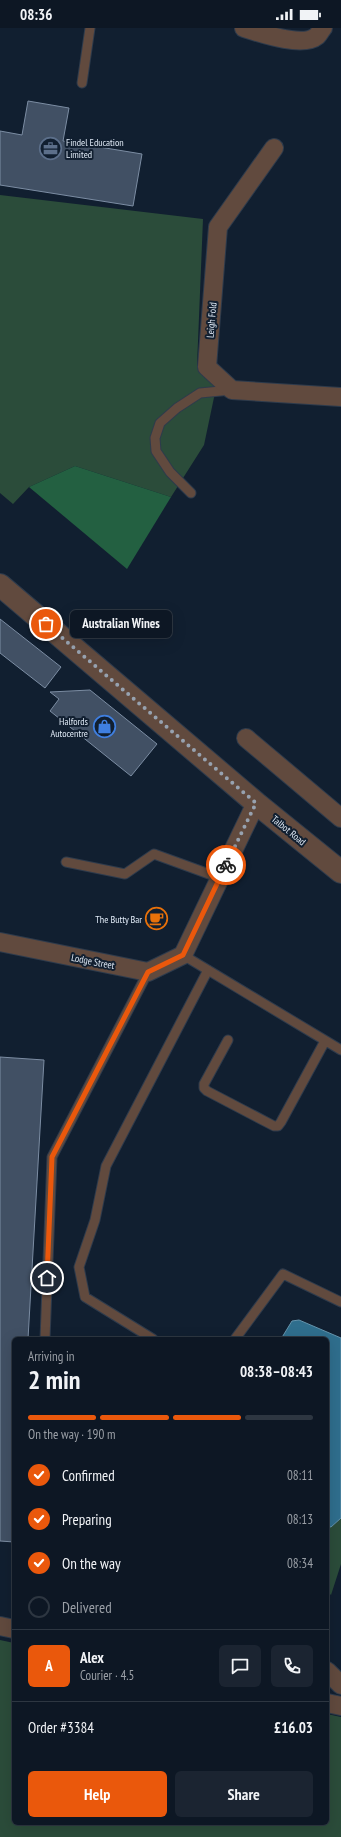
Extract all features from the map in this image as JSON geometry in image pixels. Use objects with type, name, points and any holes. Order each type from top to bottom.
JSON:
[{"type":"street","points":[[244,28],[273,36],[300,41],[316,37],[323,28]]},
{"type":"street","name":"Leigh Fold","points":[[232,390],[207,367],[218,226],[274,148]]},
{"type":"street","points":[[232,390],[341,397]]},
{"type":"street","name":"Talbot Road","points":[[0,585],[256,803],[341,872]]},
{"type":"street","points":[[246,738],[341,818]]},
{"type":"street","points":[[148,972],[183,955],[256,803]]},
{"type":"street","name":"Lodge Street","points":[[0,942],[148,972]]},
{"type":"street","points":[[0,1626],[12,1629]]},
{"type":"street","points":[[329,1674],[341,1685]]},
{"type":"street","points":[[329,1703],[341,1706]]},
{"type":"lane","points":[[82,83],[90,28]]},
{"type":"lane","points":[[191,493],[170,472],[156,451],[155,438],[160,423],[177,408],[200,392],[232,390]]},
{"type":"lane","points":[[66,862],[125,874],[154,854],[220,878]]},
{"type":"lane","points":[[183,955],[341,1050]]},
{"type":"lane","points":[[150,1337],[85,1297],[79,1267],[94,1220],[106,1166],[208,970]]},
{"type":"lane","points":[[45,1337],[52,1157],[148,972]]},
{"type":"lane","points":[[228,1040],[204,1084],[204,1088],[207,1091],[274,1126],[278,1126],[281,1122],[325,1041]]},
{"type":"lane","points":[[236,1337],[283,1274],[341,1302]]},
{"type":"green space","points":[[0,195],[203,219],[197,366],[216,388],[204,445],[171,497],[75,466],[29,487],[13,504],[0,493]]},
{"type":"green space","points":[[75,466],[171,497],[127,569],[29,487]]},
{"type":"green space","points":[[341,1518],[341,1564],[331,1595],[329,1593],[329,1526],[331,1527]]},
{"type":"green space","points":[[0,1640],[12,1643],[12,1825],[329,1825],[329,1714],[341,1717],[341,1837],[0,1837]]},
{"type":"water","points":[[299,1320],[341,1338],[341,1518],[331,1527],[329,1526],[329,1337],[282,1337],[292,1321]]},
{"type":"building","name":"Findel Education Limited","points":[[28,101],[69,108],[63,141],[142,154],[133,206],[0,185],[0,131],[22,135]]},
{"type":"building","points":[[0,619],[61,667],[45,688],[0,653]]},
{"type":"building","name":"Halfords Autocentre","points":[[90,690],[157,744],[131,776],[50,711],[59,699],[50,692]]},
{"type":"building","points":[[0,1057],[44,1060],[28,1337],[12,1337],[12,1542],[0,1541]]},
{"type":"way so far","points":[[46,624],[256,803],[226,865]]},
{"type":"place","name":"Findel Education Limited","points":[[51,148]]},
{"type":"place","name":"Australian Wines","points":[[46,624]]},
{"type":"place","name":"Halfords Autocentre","points":[[104,727]]},
{"type":"place","name":"The Butty Bar","points":[[157,919]]},
{"type":"route","points":[[47,1278],[52,1157],[148,972],[183,955],[226,865]]}]
